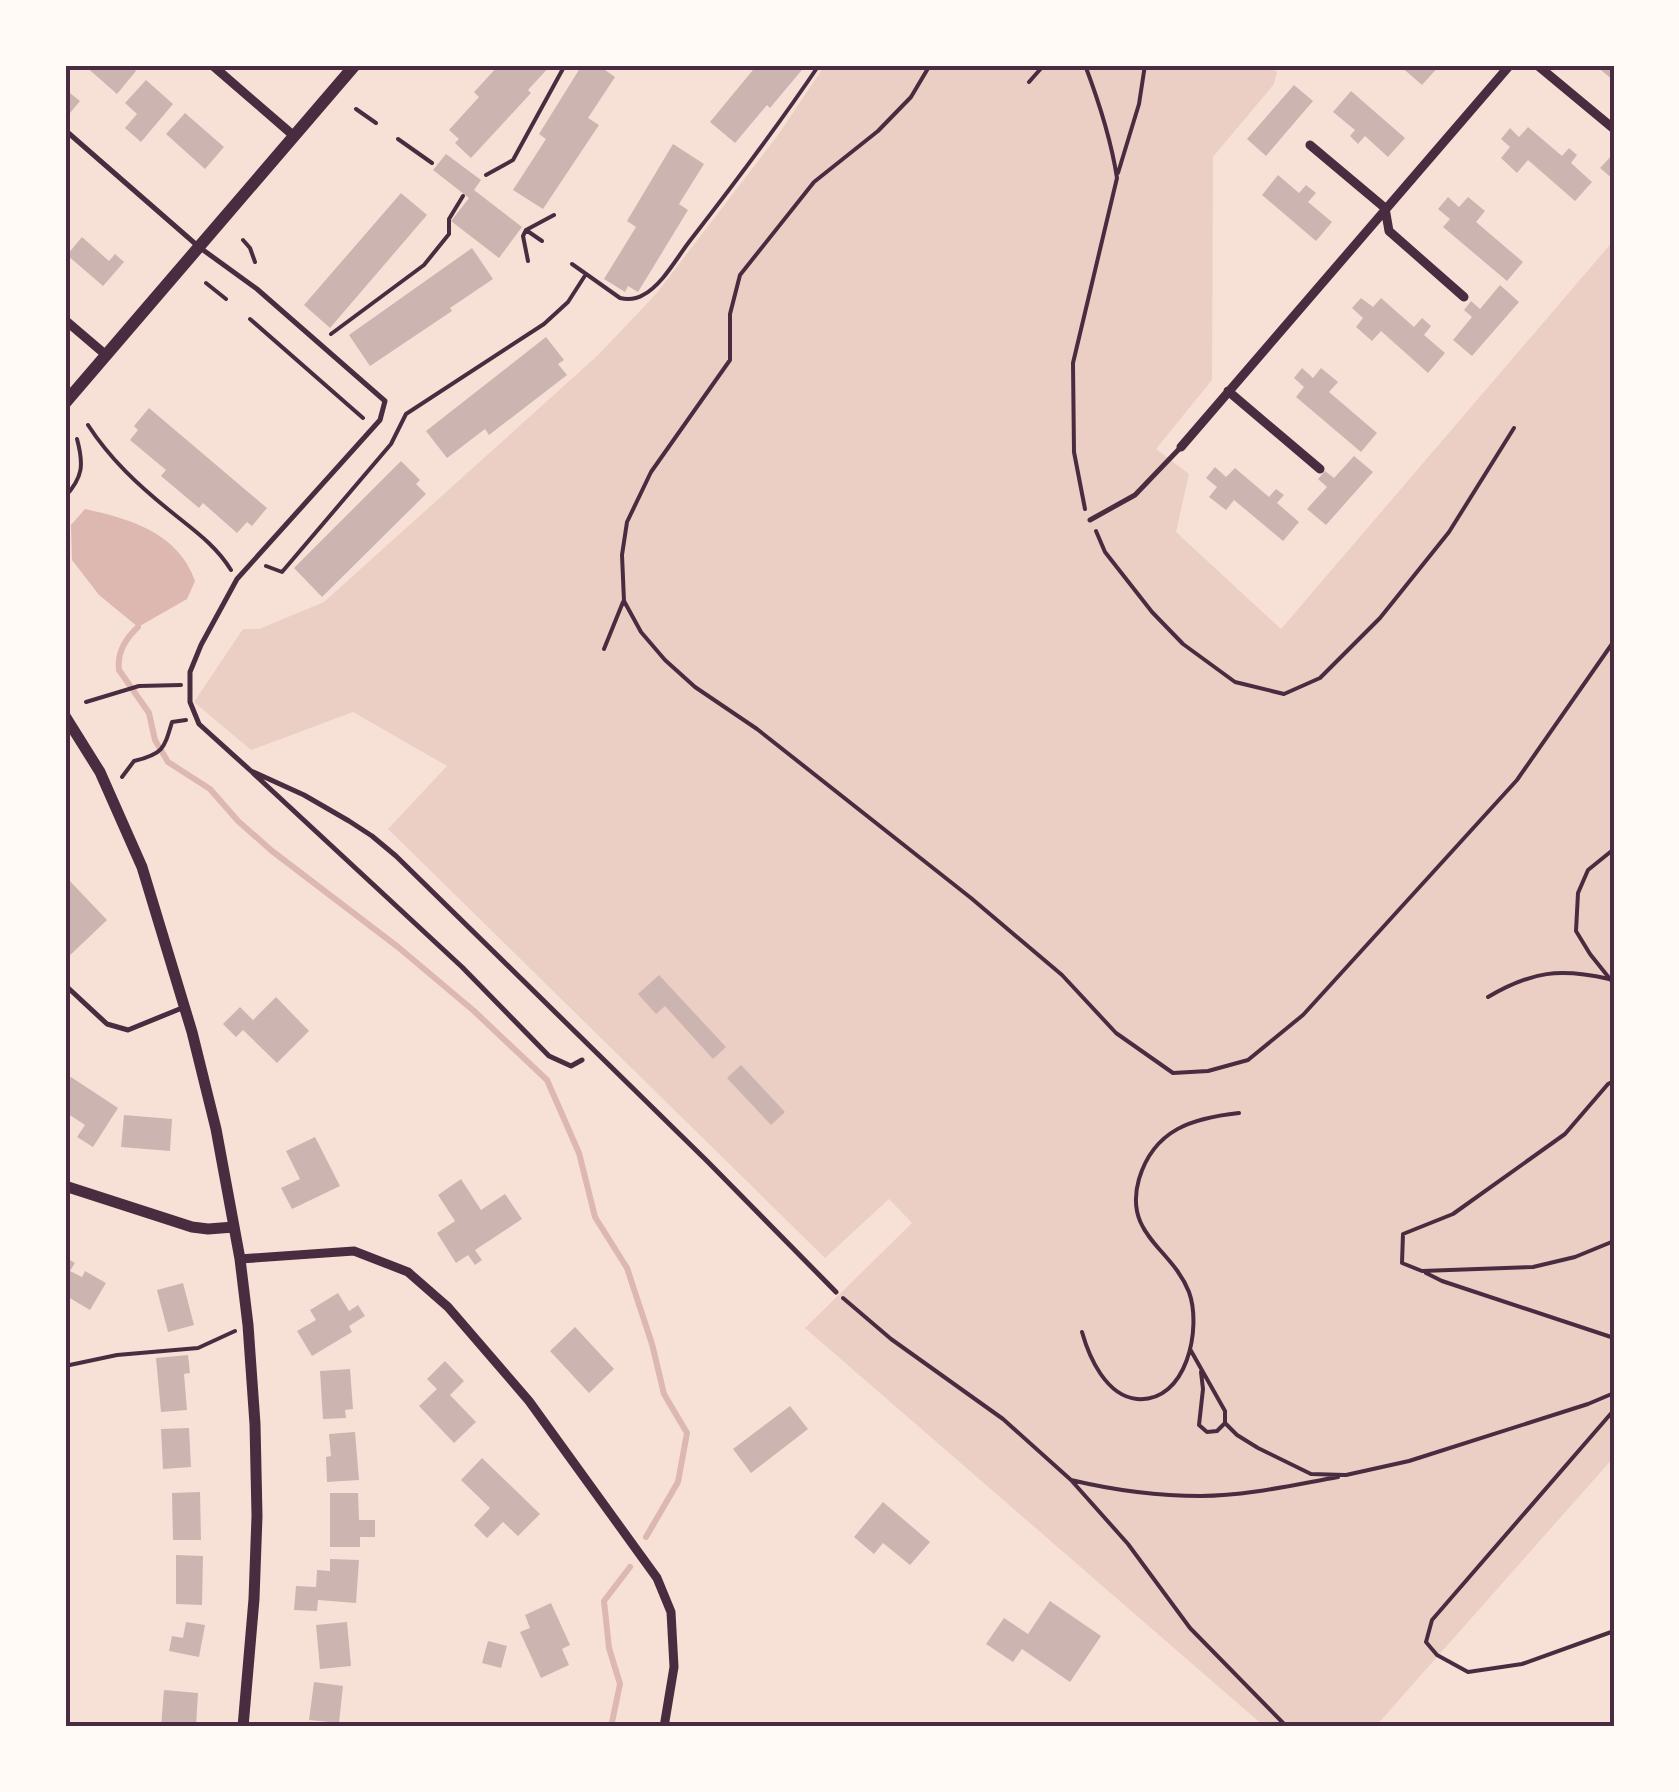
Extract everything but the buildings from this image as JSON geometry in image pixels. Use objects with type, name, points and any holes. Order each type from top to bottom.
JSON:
[{"type":"main road","points":[[65,403],[355,65]]},
{"type":"street","points":[[212,65],[294,136]]},
{"type":"street","points":[[1181,447],[1510,65]]},
{"type":"street","points":[[1538,65],[1614,130]]},
{"type":"street","points":[[1310,144],[1385,208],[1389,231],[1464,297]]},
{"type":"street","points":[[65,320],[106,355]]},
{"type":"street","points":[[1228,391],[1320,469]]},
{"type":"street","points":[[65,716],[100,772],[142,867],[216,1129],[240,1259],[255,1424],[257,1516],[243,1727]]},
{"type":"street","points":[[66,1184],[192,1227],[234,1227]]},
{"type":"street","points":[[240,1259],[354,1251],[408,1272],[448,1307],[529,1401],[657,1578],[671,1612],[674,1668],[664,1727]]},
{"type":"lane","points":[[65,130],[385,400],[380,420],[238,579],[190,672],[190,702],[199,724],[462,967],[549,1056],[570,1066],[582,1060]]},
{"type":"lane","points":[[1090,520],[1135,494],[1181,447]]},
{"type":"lane","points":[[251,772],[272,779],[348,821],[396,856],[836,1292]]},
{"type":"lane","points":[[65,986],[107,1024],[128,1030],[184,1007]]},
{"type":"path","points":[[486,175],[513,160],[565,65]]},
{"type":"path","points":[[572,264],[620,298],[642,296],[655,285],[752,160],[819,65]]},
{"type":"path","points":[[930,65],[911,97],[878,131],[814,182],[740,275],[730,314],[730,360],[651,472],[626,522],[622,555],[624,601],[640,632],[696,688],[757,728],[970,898],[1062,975],[1116,1033],[1173,1072],[1208,1072],[1248,1060],[1303,1016],[1518,780],[1614,641]]},
{"type":"path","points":[[1029,82],[1044,65]]},
{"type":"path","points":[[1084,65],[1102,114],[1117,178]]},
{"type":"path","points":[[1145,65],[1139,104],[1117,178],[1073,363],[1074,452],[1086,511],[1106,552],[1152,612],[1184,644],[1235,682],[1284,694],[1320,678],[1380,618],[1449,532],[1514,428]]},
{"type":"path","points":[[356,110],[376,123]]},
{"type":"path","points":[[398,138],[432,163]]},
{"type":"path","points":[[331,334],[424,264],[449,234],[450,219],[463,196]]},
{"type":"path","points":[[528,260],[526,230],[554,215]]},
{"type":"path","points":[[526,230],[542,241]]},
{"type":"path","points":[[243,240],[255,262]]},
{"type":"path","points":[[252,561],[282,572],[391,444],[406,414],[544,324],[568,302],[586,274]]},
{"type":"path","points":[[206,282],[226,300]]},
{"type":"path","points":[[250,319],[363,418]]},
{"type":"path","points":[[88,425],[104,450],[212,545],[238,579]]},
{"type":"path","points":[[65,497],[78,483],[82,455],[78,439]]},
{"type":"path","points":[[604,648],[624,601]]},
{"type":"path","points":[[86,702],[139,686],[190,687]]},
{"type":"path","points":[[122,777],[134,760],[156,756],[166,744],[172,722],[186,720],[199,724]]},
{"type":"path","points":[[1613,981],[1576,930],[1578,893],[1588,870],[1614,849]]},
{"type":"path","points":[[1488,997],[1512,982],[1536,974],[1559,972],[1613,981]]},
{"type":"path","points":[[1614,1081],[1566,1134],[1453,1214],[1404,1234],[1402,1263],[1442,1281],[1614,1338]]},
{"type":"path","points":[[1082,1332],[1098,1369],[1117,1390],[1131,1398],[1152,1398],[1176,1380],[1190,1349],[1190,1294],[1182,1278],[1145,1234],[1134,1206],[1139,1178],[1150,1155],[1179,1127],[1212,1116],[1239,1113]]},
{"type":"path","points":[[1422,1271],[1533,1267],[1614,1241]]},
{"type":"path","points":[[836,1292],[891,1339],[1003,1419],[1071,1480],[1128,1544],[1190,1628],[1287,1727]]},
{"type":"path","points":[[65,1366],[117,1355],[198,1348],[248,1325]]},
{"type":"path","points":[[1190,1349],[1226,1411],[1226,1424],[1236,1435],[1312,1474],[1346,1475]]},
{"type":"path","points":[[1201,1366],[1200,1425],[1208,1432],[1226,1424]]},
{"type":"path","points":[[1071,1480],[1115,1490],[1202,1496],[1272,1488],[1408,1462],[1614,1393]]},
{"type":"path","points":[[1614,1410],[1432,1620],[1426,1642],[1436,1656],[1468,1672],[1522,1664],[1614,1631]]},
{"type":"shaded area","points":[[825,65],[1269,65],[1277,72],[1274,84],[1213,157],[1212,380],[1156,449],[1189,474],[1176,532],[1281,629],[1614,240],[1614,1457],[1375,1727],[1265,1727],[805,1328],[912,1223],[889,1199],[825,1258],[388,829],[447,766],[353,712],[251,750],[194,702],[243,629],[259,629],[324,602],[597,356],[656,294],[778,135]]},
{"type":"shaded area","points":[[85,509],[136,524],[165,540],[177,551],[195,581],[187,599],[138,627],[99,595],[72,560],[71,525]]},
{"type":"waterway","points":[[138,627],[123,646],[119,670],[149,713],[155,740],[168,762],[210,789],[272,851],[398,947],[547,1080],[579,1153],[595,1217],[627,1268],[664,1394],[687,1433],[678,1482],[646,1537]]},
{"type":"waterway","points":[[611,1727],[620,1684],[609,1648],[604,1601],[630,1567]]}]
